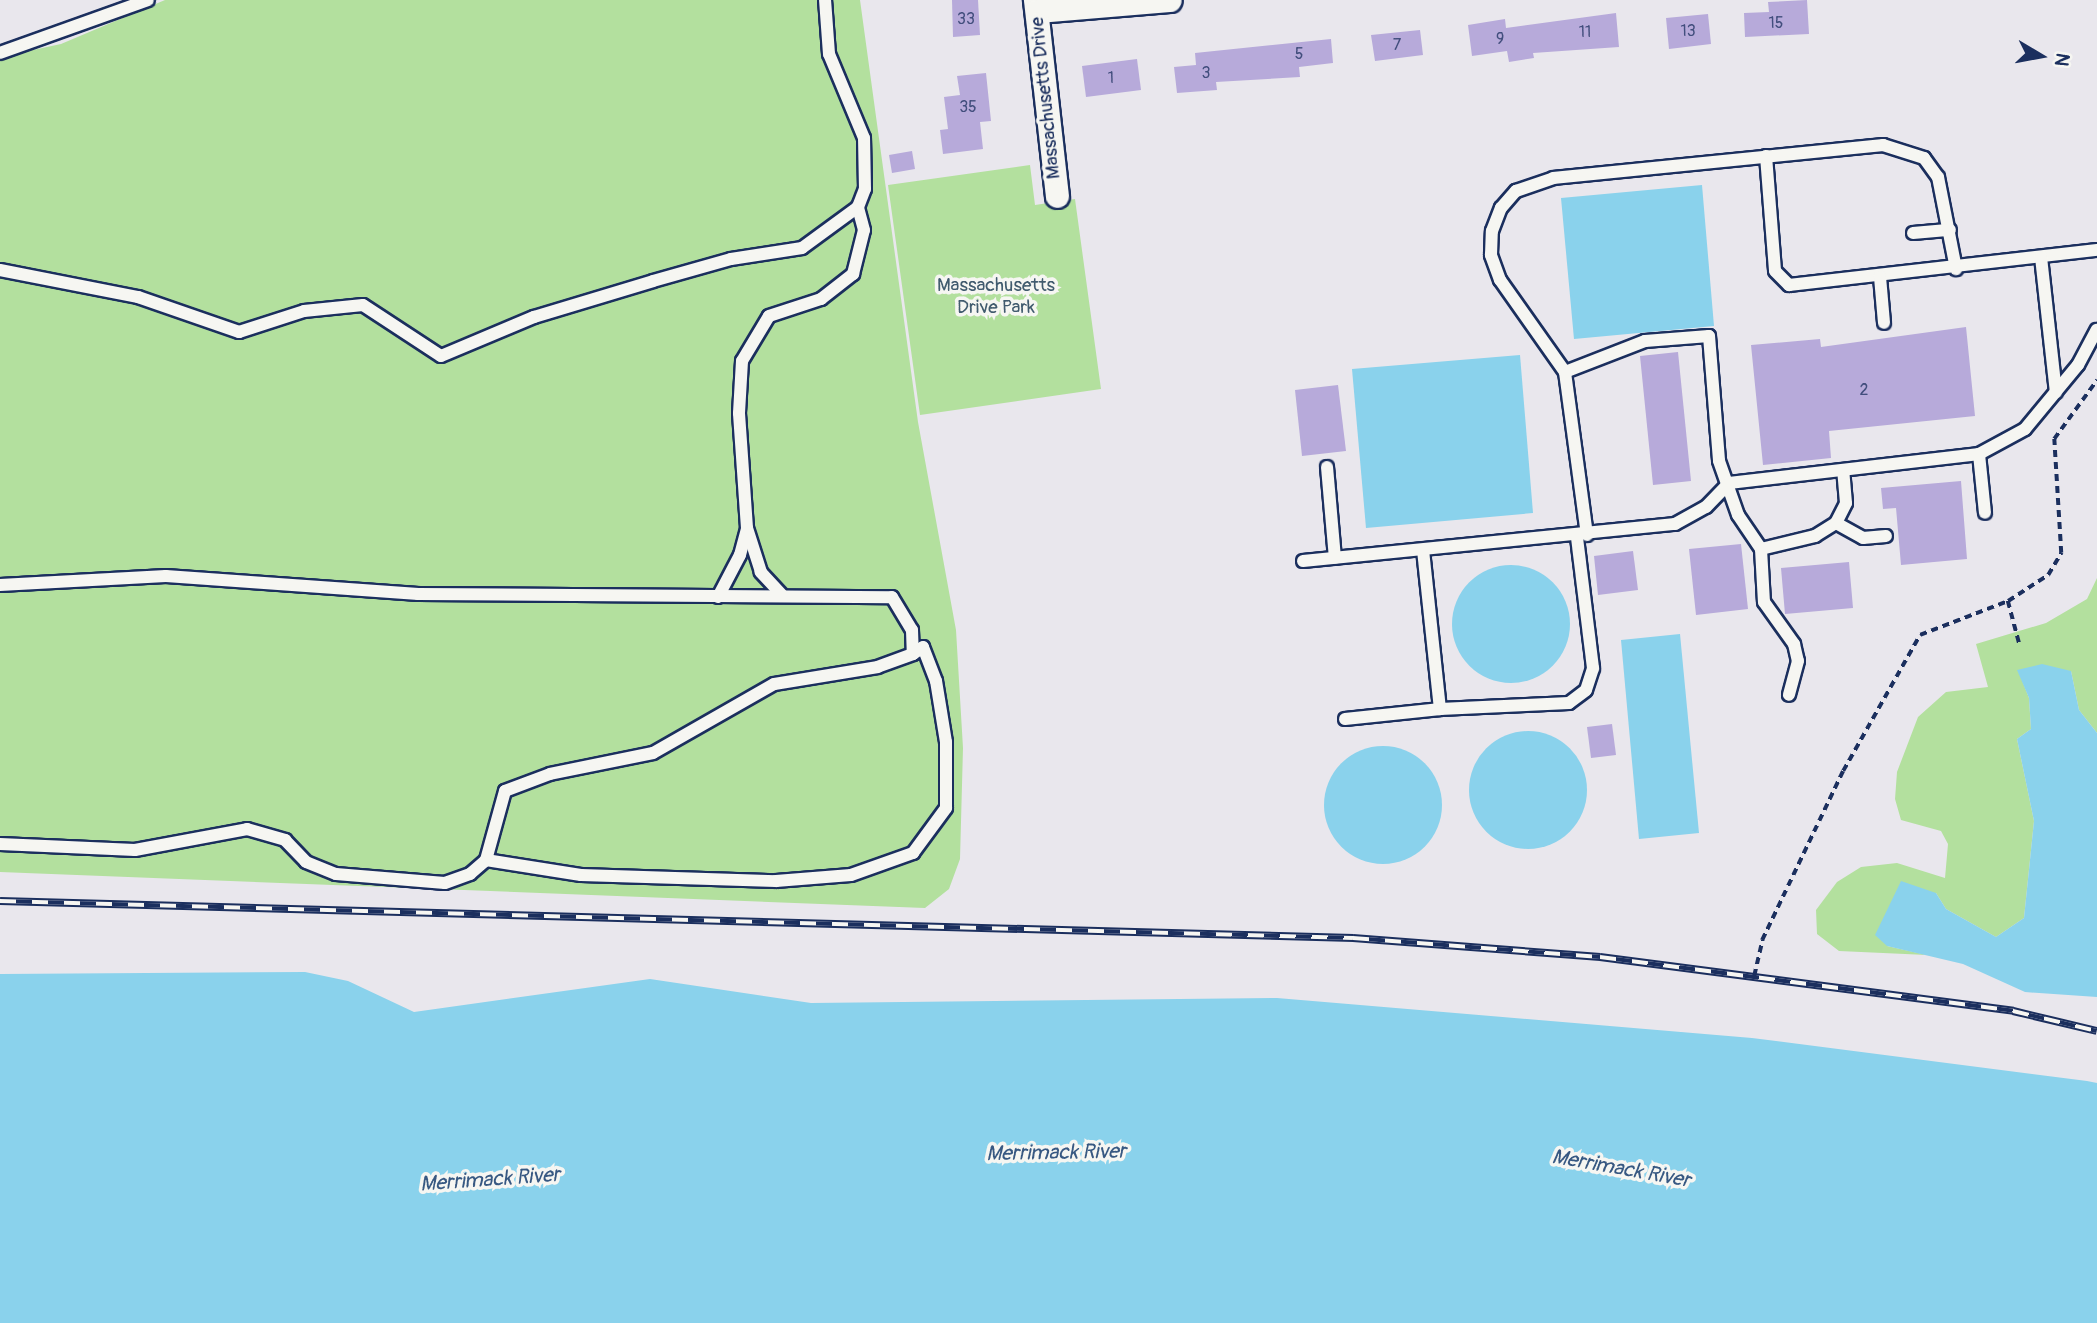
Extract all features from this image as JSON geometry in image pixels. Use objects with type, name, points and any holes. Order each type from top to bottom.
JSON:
[{"type":"street","points":[[1036,5],[1170,0]]},
{"type":"street","name":"Massachusetts Drive","points":[[1036,5],[1057,196]]},
{"type":"lane","points":[[0,53],[148,0]]},
{"type":"lane","points":[[0,270],[138,297],[239,332],[304,311],[363,305],[441,356],[534,317],[653,281],[731,259],[802,248],[858,207],[865,189],[864,138],[832,65],[825,0]]},
{"type":"lane","points":[[1345,719],[1440,709],[1569,703],[1586,690],[1592,668],[1565,372],[1500,280],[1491,255],[1492,230],[1500,208],[1536,181],[1883,145],[1906,150],[1924,158],[1938,177],[1956,269]]},
{"type":"lane","points":[[1766,156],[1775,271],[1789,285],[1956,269],[2097,250]]},
{"type":"lane","points":[[783,596],[761,572],[747,528],[739,412],[742,361],[769,316],[821,299],[853,274],[864,230],[858,207]]},
{"type":"lane","points":[[1913,233],[1950,230]]},
{"type":"lane","points":[[2041,257],[2056,392]]},
{"type":"lane","points":[[1881,277],[1884,323]]},
{"type":"lane","points":[[1303,561],[1582,536],[1675,524],[1706,507],[1729,483],[1979,454],[2025,429],[2056,392],[2097,330]]},
{"type":"lane","points":[[1565,372],[1645,341],[1709,335],[1719,461],[1729,483],[1738,515],[1761,549],[1763,602],[1794,644],[1798,661],[1789,695]]},
{"type":"lane","points":[[1979,454],[1985,513]]},
{"type":"lane","points":[[1327,467],[1335,558]]},
{"type":"lane","points":[[1761,549],[1815,536],[1836,523],[1846,503],[1843,470]]},
{"type":"lane","points":[[1836,523],[1863,538],[1886,536]]},
{"type":"lane","points":[[718,597],[740,555],[747,528]]},
{"type":"lane","points":[[1423,550],[1440,709]]},
{"type":"lane","points":[[0,585],[166,576],[418,594],[892,597],[912,630],[913,654]]},
{"type":"lane","points":[[0,844],[135,850],[247,829],[285,840],[306,862],[336,874],[445,883],[470,874],[486,860],[505,791],[550,774],[653,753],[774,684],[878,667],[913,654],[923,647],[936,681],[946,742],[946,808],[912,853],[850,875],[776,881],[581,875],[486,860]]},
{"type":"path","points":[[1754,976],[1762,940],[1843,771],[1920,635],[2008,601],[2048,575],[2061,553],[2053,439],[2097,380]]},
{"type":"path","points":[[2008,601],[2020,646]]},
{"type":"green space","points":[[165,0],[860,0],[918,422],[956,630],[963,748],[960,859],[949,889],[925,908],[0,872],[0,57],[61,44]]},
{"type":"green space","name":"Massachusetts Drive Park","points":[[1030,165],[1035,205],[1075,199],[1101,389],[920,415],[888,185]]},
{"type":"green space","points":[[2097,578],[2097,733],[2079,710],[2071,671],[2018,670],[2029,698],[2031,729],[2017,739],[2034,821],[2024,918],[1996,937],[1946,909],[1936,893],[1887,946],[1927,955],[1839,951],[1817,934],[1816,910],[1837,882],[1861,867],[1897,863],[1945,878],[1948,844],[1941,831],[1901,820],[1895,799],[1897,772],[1918,717],[1946,692],[1988,687],[1976,644],[2046,623],[2087,599]]},
{"type":"water","points":[[1702,185],[1714,326],[1574,339],[1561,198]]},
{"type":"water","points":[[1520,355],[1533,513],[1366,528],[1352,369]]},
{"type":"water","points":[[1511,565],[1534,569],[1553,582],[1566,601],[1570,624],[1566,647],[1553,666],[1534,679],[1511,683],[1488,679],[1469,666],[1456,647],[1452,624],[1456,601],[1469,582],[1488,569]]},
{"type":"water","points":[[1680,634],[1699,833],[1639,839],[1621,640]]},
{"type":"water","points":[[2042,664],[2071,671],[2079,710],[2097,733],[2097,997],[2025,992],[1963,964],[1887,946],[1875,935],[1901,881],[1936,893],[1946,909],[1996,937],[2024,918],[2034,821],[2017,739],[2031,729],[2029,698],[2017,670]]},
{"type":"water","points":[[1528,731],[1551,735],[1570,748],[1583,767],[1587,790],[1583,813],[1570,832],[1551,845],[1528,849],[1505,845],[1486,832],[1473,813],[1469,790],[1473,767],[1486,748],[1505,735]]},
{"type":"water","points":[[1383,746],[1406,750],[1425,763],[1438,782],[1442,805],[1438,828],[1425,847],[1406,860],[1383,864],[1360,860],[1341,847],[1328,828],[1324,805],[1328,782],[1341,763],[1360,750]]},
{"type":"water","name":"Merrimack River","points":[[305,972],[348,981],[414,1012],[650,979],[811,1003],[1277,998],[1752,1038],[2087,1081],[2097,1083],[2097,1323],[0,1323],[0,974]]},
{"type":"building","points":[[952,0],[978,0],[980,35],[953,37]]},
{"type":"building","points":[[1807,0],[1809,34],[1745,37],[1744,13],[1769,12],[1768,2]]},
{"type":"building","points":[[1616,13],[1619,47],[1533,53],[1534,58],[1509,62],[1507,51],[1472,56],[1468,25],[1505,19],[1506,28]]},
{"type":"building","points":[[1708,14],[1711,44],[1669,49],[1666,18]]},
{"type":"building","points":[[1420,30],[1423,55],[1375,61],[1371,35]]},
{"type":"building","points":[[1331,39],[1333,63],[1299,67],[1300,77],[1216,82],[1217,90],[1177,93],[1174,67],[1196,65],[1195,53]]},
{"type":"building","points":[[1137,59],[1141,90],[1086,97],[1082,66]]},
{"type":"building","points":[[986,73],[991,121],[980,122],[983,149],[943,154],[940,130],[948,129],[944,97],[960,95],[957,76]]},
{"type":"building","points":[[912,151],[915,169],[892,173],[889,155]]},
{"type":"building","points":[[1966,327],[1975,416],[1829,431],[1831,458],[1763,465],[1751,345],[1820,339],[1821,347]]},
{"type":"building","points":[[1678,352],[1691,481],[1653,485],[1640,356]]},
{"type":"building","points":[[1338,385],[1346,451],[1302,456],[1295,390]]},
{"type":"building","points":[[1961,481],[1967,559],[1901,565],[1896,508],[1883,509],[1881,488]]},
{"type":"building","points":[[1741,544],[1748,609],[1696,615],[1689,549]]},
{"type":"building","points":[[1633,551],[1638,590],[1598,595],[1594,556]]},
{"type":"building","points":[[1849,562],[1853,608],[1785,614],[1781,568]]},
{"type":"building","points":[[1612,724],[1616,755],[1591,758],[1587,727]]},
{"type":"railway","points":[[0,901],[1353,938],[1600,957],[2013,1011],[2097,1031]]}]
